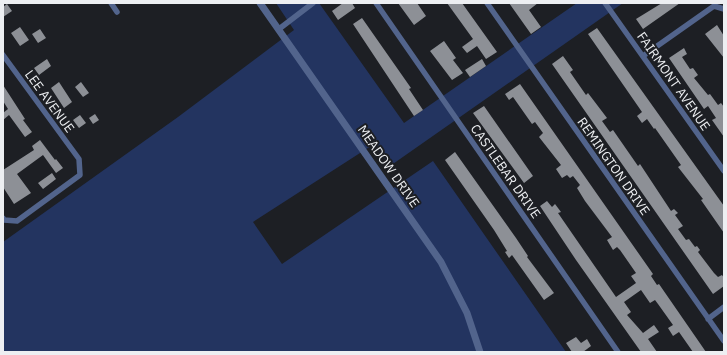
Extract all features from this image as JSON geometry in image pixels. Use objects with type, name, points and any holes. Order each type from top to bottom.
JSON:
[{"type":"street","points":[[111,3],[117,12]]},
{"type":"street","name":"MEADOW DRIVE","points":[[260,3],[440,262],[467,313],[480,352]]},
{"type":"street","points":[[278,29],[313,3]]},
{"type":"street","name":"CASTLEBAR DRIVE","points":[[376,3],[618,352]]},
{"type":"street","name":"REMINGTON DRIVE","points":[[487,3],[724,341]]},
{"type":"street","name":"FAIRMONT AVENUE","points":[[605,3],[724,171]]},
{"type":"street","points":[[643,56],[714,6],[724,9]]},
{"type":"street","name":"LEE AVENUE","points":[[3,55],[79,159],[80,175],[17,221],[4,219]]},
{"type":"street","points":[[708,319],[724,307]]},
{"type":"shaded area","points":[[276,3],[319,3],[404,123],[577,3],[623,3],[390,166],[374,144],[253,222],[282,264],[433,161],[566,352],[3,352],[3,242],[178,117],[294,30]]},
{"type":"building","points":[[343,3],[352,3],[355,8],[338,20],[332,11]]},
{"type":"building","points":[[398,3],[417,3],[426,16],[414,25]]},
{"type":"building","points":[[447,3],[462,3],[497,52],[486,59],[477,46],[467,53],[462,47],[473,39]]},
{"type":"building","points":[[509,3],[538,3],[529,10],[541,27],[531,34]]},
{"type":"building","points":[[662,3],[680,3],[643,29],[636,19]]},
{"type":"building","points":[[7,4],[12,11],[3,17],[3,7]]},
{"type":"building","points":[[362,18],[411,88],[409,89],[423,110],[414,116],[353,24]]},
{"type":"building","points":[[717,25],[724,36],[724,58],[705,34]]},
{"type":"building","points":[[20,27],[29,40],[20,46],[11,33]]},
{"type":"building","points":[[597,28],[724,206],[724,233],[701,200],[703,199],[678,167],[681,165],[655,128],[654,129],[647,119],[642,123],[637,116],[642,112],[588,34]]},
{"type":"building","points":[[40,29],[46,38],[38,43],[32,34]]},
{"type":"building","points":[[444,41],[456,58],[453,60],[463,73],[452,80],[430,51]]},
{"type":"building","points":[[684,48],[687,54],[682,57],[690,69],[693,68],[698,75],[694,78],[708,95],[710,94],[718,105],[721,103],[724,107],[724,137],[712,120],[716,118],[708,106],[704,109],[669,58]]},
{"type":"building","points":[[563,56],[573,70],[570,72],[586,95],[588,93],[607,118],[602,121],[610,132],[613,130],[638,166],[640,164],[671,211],[674,209],[678,213],[675,215],[683,226],[678,229],[686,240],[689,239],[695,247],[697,246],[700,250],[698,252],[714,273],[718,277],[722,275],[724,278],[724,286],[713,294],[552,64]]},
{"type":"building","points":[[47,59],[51,66],[39,75],[34,68]]},
{"type":"building","points":[[482,59],[486,66],[470,77],[465,70]]},
{"type":"building","points":[[59,82],[72,102],[64,108],[51,88]]},
{"type":"building","points":[[81,82],[89,93],[83,97],[75,87]]},
{"type":"building","points":[[520,84],[653,274],[651,276],[657,285],[659,284],[706,352],[693,352],[679,332],[673,336],[668,328],[673,325],[655,300],[650,303],[641,290],[624,302],[631,312],[627,315],[643,333],[654,325],[659,332],[648,339],[657,352],[641,352],[576,260],[540,206],[547,201],[552,207],[555,204],[561,212],[558,213],[616,297],[636,283],[631,276],[636,273],[617,247],[613,250],[607,240],[612,237],[577,188],[580,185],[573,176],[570,178],[567,175],[562,178],[556,169],[561,165],[539,137],[543,133],[535,122],[532,124],[513,97],[509,100],[505,94]]},
{"type":"building","points":[[3,85],[25,119],[23,120],[32,132],[25,137],[9,115],[3,120],[3,113],[8,109],[3,101]]},
{"type":"building","points":[[484,106],[533,176],[524,183],[473,113]]},
{"type":"building","points":[[95,114],[99,120],[93,124],[89,118]]},
{"type":"building","points":[[80,115],[86,123],[79,128],[73,120]]},
{"type":"building","points":[[40,140],[63,168],[56,173],[43,155],[17,174],[31,193],[14,204],[3,187],[3,170],[34,150],[32,146]]},
{"type":"building","points":[[455,152],[516,238],[528,256],[527,257],[554,293],[544,300],[512,255],[509,258],[505,252],[507,251],[494,230],[445,160]]},
{"type":"building","points":[[52,173],[56,179],[43,189],[38,183]]},
{"type":"building","points":[[576,337],[581,343],[587,339],[591,346],[583,352],[572,352],[566,343]]}]
